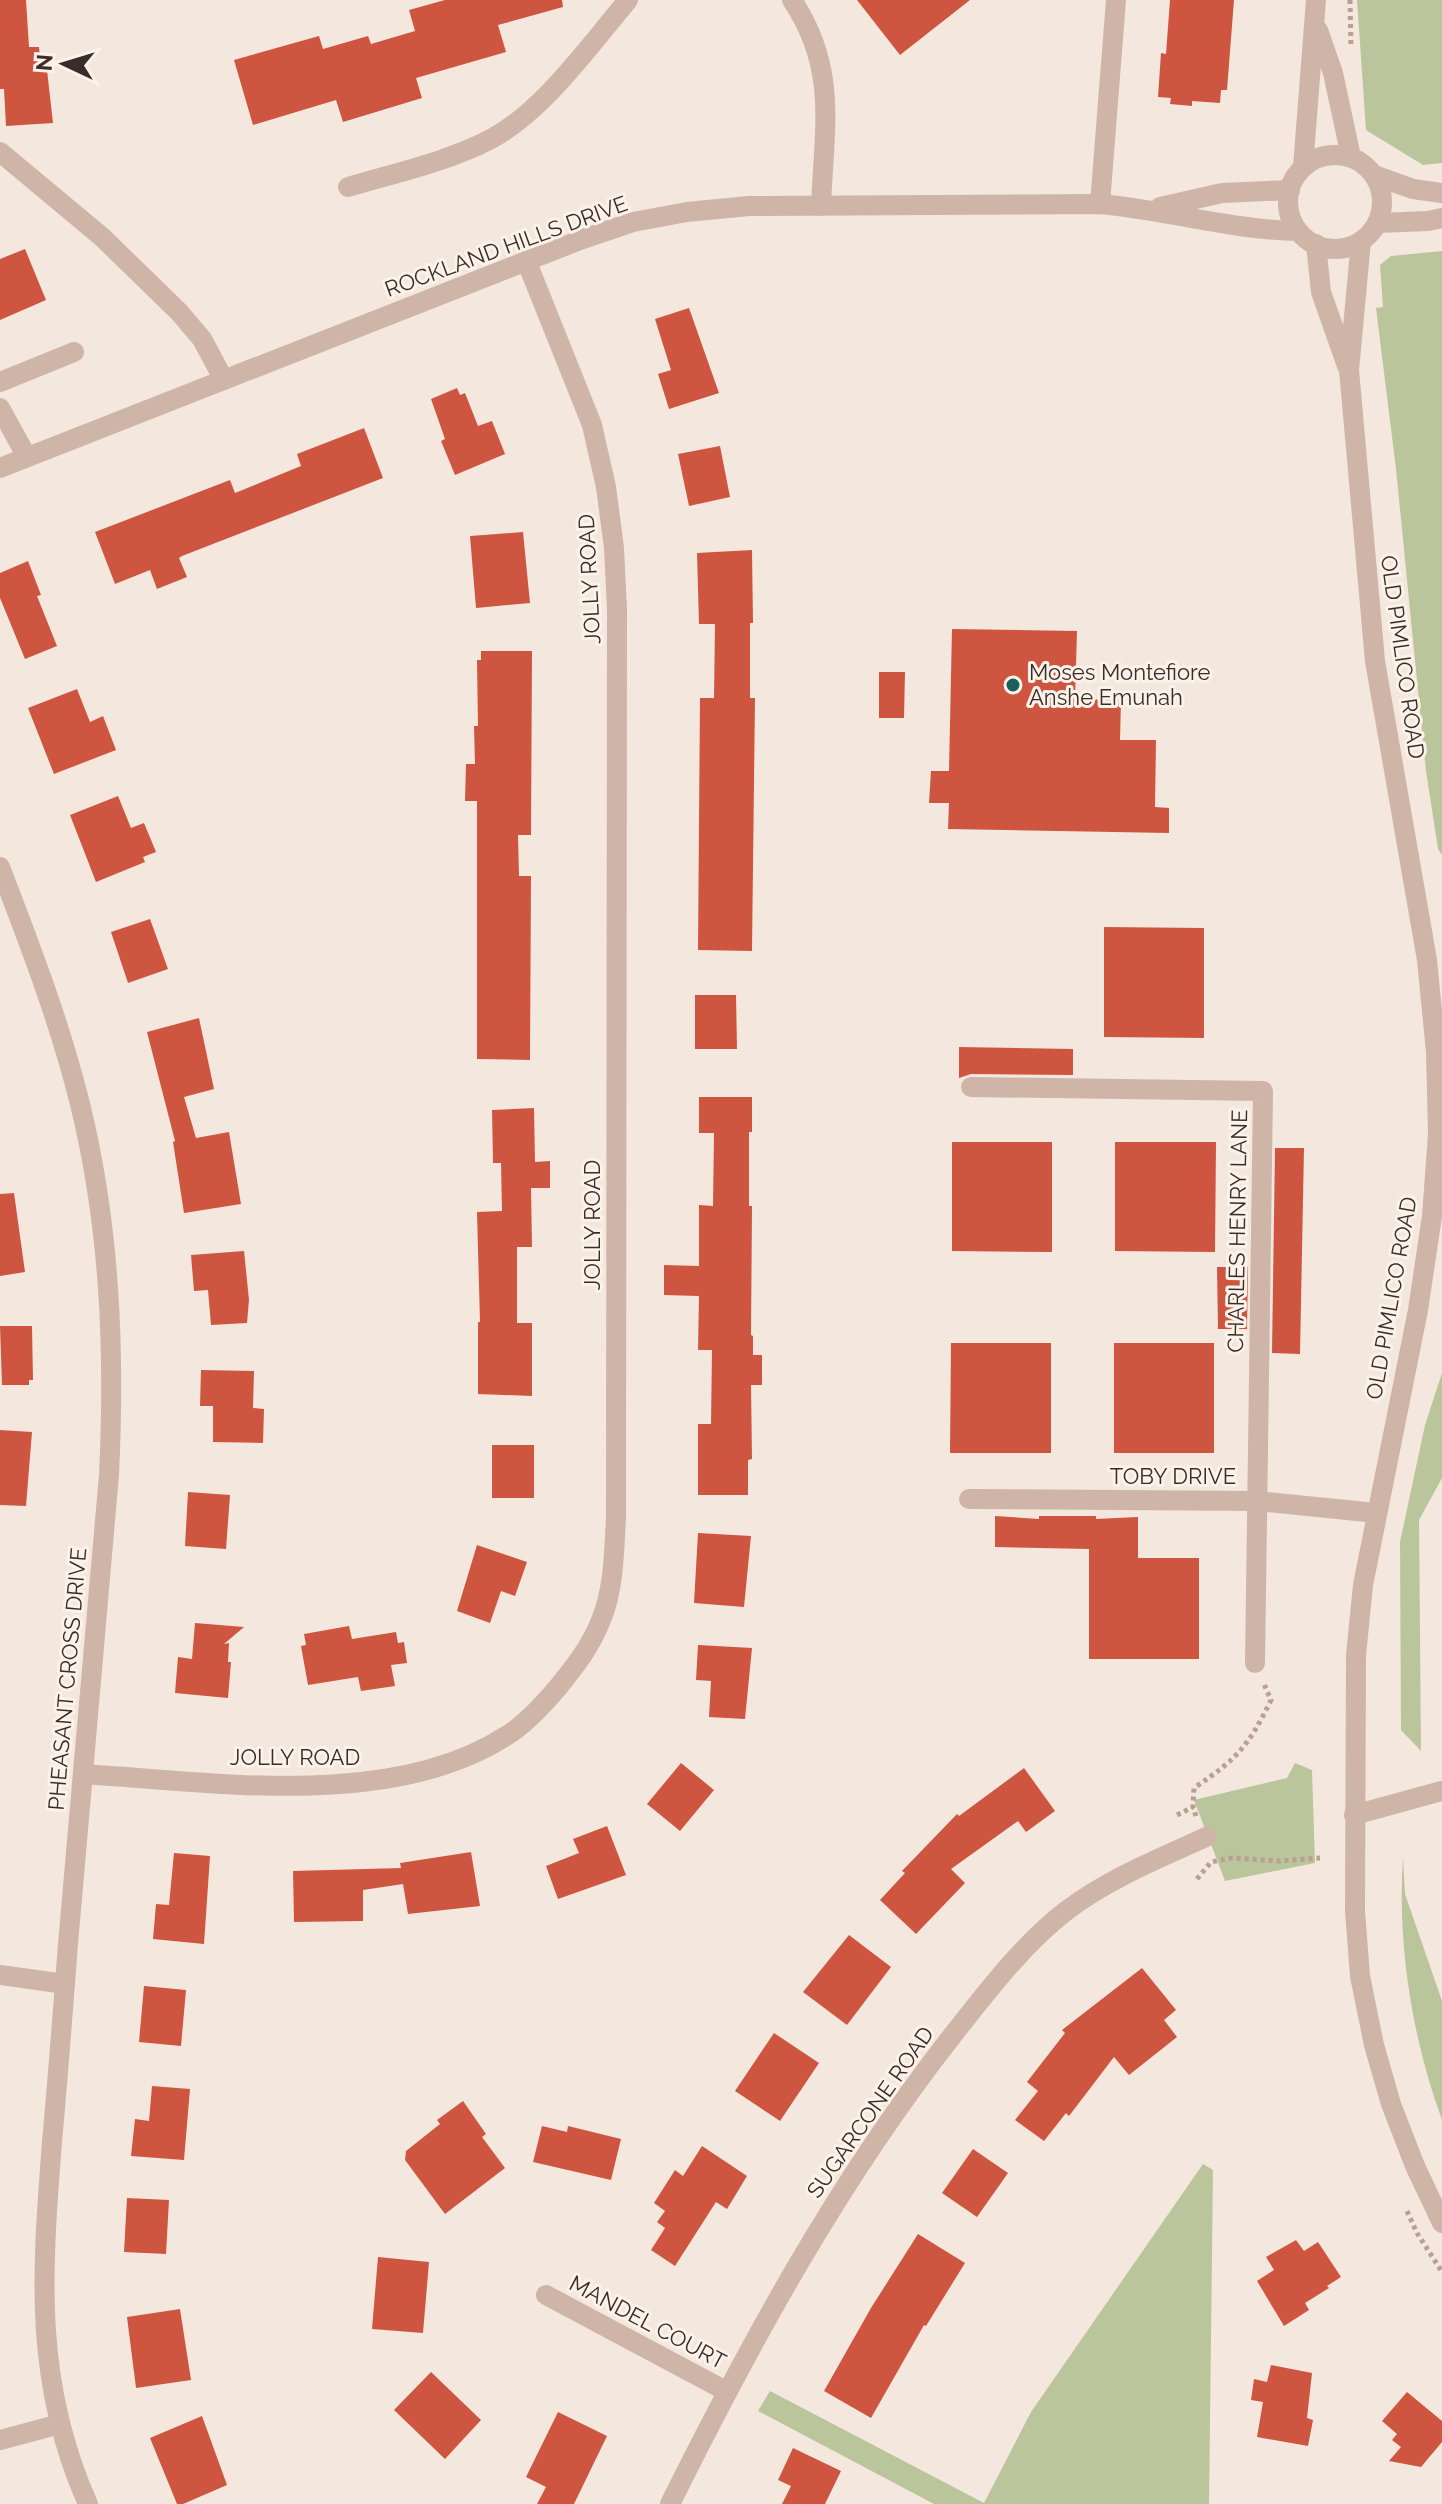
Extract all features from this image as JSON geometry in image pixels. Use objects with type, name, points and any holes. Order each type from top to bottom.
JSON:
[{"type":"street","points":[[348,187],[456,154],[491,139],[557,85],[628,0]]},
{"type":"street","points":[[792,0],[811,34],[826,87],[821,206]]},
{"type":"street","points":[[1100,204],[1116,0]]},
{"type":"street","points":[[1303,167],[1331,155],[1351,157],[1374,175],[1383,203],[1378,223],[1361,241],[1339,249],[1316,244],[1298,231],[1289,211],[1290,190],[1303,167],[1316,0]]},
{"type":"street","points":[[1316,22],[1333,73],[1351,157]]},
{"type":"street","points":[[0,152],[102,237],[179,312],[202,339],[224,380]]},
{"type":"street","points":[[1374,175],[1413,189],[1442,193]]},
{"type":"street","name":"ROCKLAND HILLS DRIVE","points":[[1152,209],[1222,193],[1290,190]]},
{"type":"street","name":"ROCKLAND HILLS DRIVE","points":[[0,468],[526,260],[633,222],[673,214],[749,206],[1100,204],[1152,209],[1223,225],[1298,231]]},
{"type":"street","points":[[1378,223],[1442,218]]},
{"type":"street","name":"OLD PIMLICO ROAD","points":[[1361,241],[1349,370],[1375,661],[1427,960],[1436,1052],[1437,1106],[1432,1216],[1418,1310],[1363,1585],[1356,1655],[1355,1911],[1360,1976],[1391,2104],[1442,2223]]},
{"type":"street","name":"OLD PIMLICO ROAD","points":[[1316,244],[1321,292],[1349,370]]},
{"type":"street","name":"JOLLY ROAD","points":[[83,1774],[288,1786],[350,1785],[408,1775],[464,1758],[507,1736],[546,1702],[584,1656],[603,1618],[612,1572],[616,1518],[617,609],[614,548],[606,487],[592,425],[526,260]]},
{"type":"street","points":[[0,382],[74,352]]},
{"type":"street","points":[[0,408],[27,457]]},
{"type":"street","name":"PHEASANT CROSS DRIVE","points":[[0,867],[34,954],[80,1105],[95,1179],[111,1320],[113,1397],[109,1475],[65,1984],[43,2299],[48,2365],[60,2424],[88,2504]]},
{"type":"street","name":"CHARLES HENRY LANE","points":[[971,1087],[1263,1091],[1255,1663]]},
{"type":"street","name":"TOBY DRIVE","points":[[969,1499],[1257,1501],[1376,1513]]},
{"type":"street","points":[[1354,1815],[1442,1791]]},
{"type":"street","name":"SUGARCONE ROAD","points":[[670,2504],[726,2391],[837,2197],[914,2085],[1017,1956],[1066,1911],[1115,1879],[1206,1837]]},
{"type":"street","points":[[0,1975],[65,1984]]},
{"type":"street","name":"MANDEL COURT","points":[[546,2295],[726,2391]]},
{"type":"street","points":[[0,2440],[60,2424]]},
{"type":"path","points":[[1211,1862],[1206,1837],[1193,1807],[1194,1788],[1232,1762],[1255,1733],[1271,1700],[1255,1663]]},
{"type":"path","points":[[1177,1815],[1193,1807]]},
{"type":"path","points":[[1197,1879],[1211,1862],[1232,1858],[1280,1861],[1320,1858]]},
{"type":"path","points":[[1404,2205],[1417,2233],[1442,2272]]},
{"type":"green space","points":[[1357,0],[1442,0],[1442,163],[1423,165],[1366,130]]},
{"type":"green space","points":[[1442,251],[1442,855],[1438,849],[1426,771],[1396,469],[1376,308],[1383,307],[1380,265],[1391,256]]},
{"type":"green space","points":[[1442,1373],[1442,1478],[1419,1520],[1421,1751],[1401,1730],[1400,1542],[1425,1425]]},
{"type":"green space","points":[[1295,1763],[1312,1770],[1315,1863],[1225,1881],[1194,1800],[1287,1778]]},
{"type":"green space","points":[[1403,1858],[1405,1894],[1442,2001],[1442,2120],[1422,2057],[1409,1990],[1402,1924]]},
{"type":"green space","points":[[1203,2164],[1213,2170],[1209,2504],[934,2504],[758,2411],[770,2391],[984,2503],[1031,2412]]},
{"type":"building","points":[[0,0],[26,0],[29,47],[39,47],[41,70],[47,70],[53,123],[6,126],[4,89],[0,89]]},
{"type":"building","points":[[445,0],[562,0],[563,7],[498,25],[506,52],[416,78],[422,98],[343,122],[336,100],[253,125],[234,60],[319,36],[323,49],[368,36],[371,44],[415,31],[409,10]]},
{"type":"building","points":[[857,0],[970,0],[900,55]]},
{"type":"building","points":[[1170,0],[1234,0],[1227,90],[1221,90],[1220,103],[1192,101],[1192,106],[1170,104],[1171,98],[1158,97],[1161,53],[1166,54]]},
{"type":"building","points":[[25,249],[46,300],[0,320],[0,259]]},
{"type":"building","points":[[689,308],[719,393],[669,409],[658,374],[671,370],[655,319]]},
{"type":"building","points":[[457,388],[460,395],[465,393],[478,426],[492,421],[505,454],[455,475],[441,441],[445,439],[431,399]]},
{"type":"building","points":[[364,428],[383,478],[182,556],[179,558],[187,577],[157,589],[150,570],[115,584],[95,532],[230,480],[235,493],[301,466],[297,454]]},
{"type":"building","points":[[720,446],[730,497],[689,506],[678,454]]},
{"type":"building","points":[[523,532],[530,603],[476,608],[470,536]]},
{"type":"building","points":[[752,550],[750,698],[755,698],[752,951],[698,950],[700,698],[714,698],[715,624],[699,624],[697,553]]},
{"type":"building","points":[[28,561],[41,595],[37,596],[57,646],[25,659],[0,598],[0,573]]},
{"type":"building","name":"Moses Montefiore Anshe Emunah","points":[[952,629],[1077,631],[1075,699],[1121,700],[1120,740],[1156,740],[1155,807],[1169,808],[1169,833],[948,829],[949,803],[929,803],[931,771],[949,771]]},
{"type":"building","points":[[481,651],[532,651],[531,835],[518,835],[519,876],[531,876],[530,1060],[477,1059],[477,801],[465,801],[466,764],[475,764],[477,660],[481,660]]},
{"type":"building","points":[[879,672],[905,672],[904,718],[879,718]]},
{"type":"building","points":[[77,689],[90,722],[103,716],[116,750],[54,774],[28,708]]},
{"type":"building","points":[[118,796],[131,828],[144,823],[156,852],[143,857],[145,862],[96,882],[70,815]]},
{"type":"building","points":[[150,919],[168,969],[128,983],[111,932]]},
{"type":"building","points":[[1104,927],[1204,928],[1204,1038],[1104,1037]]},
{"type":"building","points":[[695,995],[736,995],[737,1049],[695,1049]]},
{"type":"building","points":[[199,1018],[214,1089],[184,1097],[196,1138],[229,1132],[241,1204],[184,1213],[175,1141],[147,1032]]},
{"type":"building","points":[[959,1047],[1073,1049],[1073,1075],[971,1074],[959,1078]]},
{"type":"building","points":[[699,1097],[752,1097],[752,1132],[749,1132],[751,1335],[753,1355],[762,1355],[762,1385],[751,1385],[752,1459],[748,1460],[748,1495],[698,1495],[698,1424],[711,1424],[712,1350],[698,1350],[699,1296],[664,1295],[664,1265],[699,1266],[699,1205],[713,1206],[714,1133],[699,1133]]},
{"type":"building","points":[[534,1108],[535,1162],[550,1161],[550,1188],[531,1188],[532,1247],[517,1247],[517,1323],[532,1323],[532,1396],[478,1394],[477,1212],[502,1211],[501,1163],[493,1163],[492,1110]]},
{"type":"building","points":[[952,1142],[1052,1142],[1052,1252],[952,1251]]},
{"type":"building","points":[[1115,1142],[1216,1142],[1215,1252],[1115,1251]]},
{"type":"building","points":[[1275,1148],[1304,1148],[1300,1354],[1272,1353]]},
{"type":"building","points":[[14,1193],[25,1272],[0,1276],[0,1194]]},
{"type":"building","points":[[244,1251],[249,1300],[247,1323],[211,1325],[208,1290],[194,1291],[191,1255]]},
{"type":"building","points":[[1217,1267],[1248,1267],[1247,1329],[1218,1329]]},
{"type":"building","points":[[0,1326],[32,1326],[33,1380],[29,1380],[29,1385],[2,1385]]},
{"type":"building","points":[[951,1343],[1051,1343],[1051,1453],[950,1453]]},
{"type":"building","points":[[1114,1343],[1214,1343],[1214,1453],[1114,1453]]},
{"type":"building","points":[[201,1370],[254,1371],[253,1408],[264,1409],[263,1443],[213,1442],[213,1406],[200,1406]]},
{"type":"building","points":[[0,1430],[32,1432],[26,1506],[0,1505]]},
{"type":"building","points":[[492,1445],[534,1445],[534,1498],[492,1498]]},
{"type":"building","points":[[188,1492],[230,1495],[226,1549],[185,1546]]},
{"type":"building","points":[[995,1516],[1039,1519],[1039,1516],[1096,1516],[1096,1519],[1138,1517],[1138,1558],[1199,1558],[1199,1659],[1089,1659],[1089,1549],[995,1547]]},
{"type":"building","points":[[698,1533],[751,1536],[744,1607],[694,1603]]},
{"type":"building","points":[[477,1545],[527,1562],[515,1596],[501,1591],[490,1623],[457,1611]]},
{"type":"building","points":[[195,1623],[244,1627],[224,1644],[229,1643],[228,1662],[231,1662],[228,1698],[175,1693],[178,1657],[192,1659]]},
{"type":"building","points":[[349,1626],[352,1639],[396,1632],[398,1643],[404,1642],[407,1663],[391,1665],[395,1686],[361,1691],[358,1677],[308,1685],[301,1646],[306,1645],[304,1634]]},
{"type":"building","points":[[698,1645],[752,1648],[745,1719],[709,1717],[711,1681],[696,1680]]},
{"type":"building","points":[[681,1763],[714,1790],[680,1831],[647,1804]]},
{"type":"building","points":[[1024,1768],[1055,1811],[1026,1832],[1018,1821],[951,1869],[965,1883],[916,1934],[880,1900],[905,1873],[902,1871],[957,1814],[959,1816]]},
{"type":"building","points":[[607,1826],[626,1875],[558,1899],[546,1866],[579,1853],[573,1839]]},
{"type":"building","points":[[471,1852],[480,1906],[408,1914],[403,1884],[363,1890],[363,1921],[294,1922],[293,1871],[401,1868],[400,1863]]},
{"type":"building","points":[[174,1853],[210,1856],[204,1944],[153,1939],[156,1904],[169,1905]]},
{"type":"building","points":[[849,1935],[891,1967],[847,2025],[803,1992]]},
{"type":"building","points":[[1142,1968],[1176,2010],[1164,2020],[1177,2037],[1129,2075],[1114,2057],[1069,2116],[1066,2113],[1044,2141],[1015,2120],[1038,2091],[1027,2082],[1065,2033],[1062,2030]]},
{"type":"building","points":[[144,1986],[186,1990],[181,2046],[139,2042]]},
{"type":"building","points":[[774,2033],[819,2063],[780,2121],[735,2091]]},
{"type":"building","points":[[152,2086],[190,2089],[184,2160],[131,2156],[135,2119],[149,2121]]},
{"type":"building","points":[[463,2101],[486,2134],[482,2137],[505,2168],[445,2214],[405,2160],[406,2151],[440,2124],[437,2120]]},
{"type":"building","points":[[542,2126],[567,2132],[568,2126],[621,2139],[611,2180],[533,2162]]},
{"type":"building","points":[[702,2146],[747,2176],[727,2209],[716,2202],[675,2266],[651,2250],[665,2228],[657,2222],[665,2211],[654,2203],[675,2170],[683,2176]]},
{"type":"building","points":[[973,2149],[1008,2173],[977,2217],[942,2193]]},
{"type":"building","points":[[127,2198],[169,2200],[166,2254],[124,2252]]},
{"type":"building","points":[[918,2234],[965,2263],[924,2325],[871,2418],[824,2391]]},
{"type":"building","points":[[1296,2240],[1304,2251],[1318,2242],[1341,2277],[1305,2303],[1309,2310],[1284,2326],[1257,2281],[1274,2270],[1266,2257]]},
{"type":"building","points":[[378,2257],[429,2262],[423,2333],[372,2329]]},
{"type":"building","points":[[180,2309],[191,2380],[136,2388],[127,2317]]},
{"type":"building","points":[[1271,2365],[1312,2373],[1307,2418],[1313,2420],[1308,2446],[1257,2437],[1263,2402],[1251,2400],[1254,2379],[1267,2382]]},
{"type":"building","points":[[431,2372],[481,2420],[445,2459],[394,2410]]},
{"type":"building","points":[[1407,2392],[1442,2421],[1442,2442],[1421,2467],[1389,2461],[1401,2447],[1392,2440],[1397,2434],[1382,2421]]},
{"type":"building","points":[[558,2412],[607,2436],[574,2504],[537,2504],[546,2487],[526,2477]]},
{"type":"building","points":[[202,2416],[227,2485],[177,2504],[150,2438]]},
{"type":"building","points":[[793,2448],[841,2471],[825,2504],[782,2504],[791,2486],[778,2480]]},
{"type":"place","name":"Moses Montefiore Anshe Emunah","points":[[1013,685]]}]
